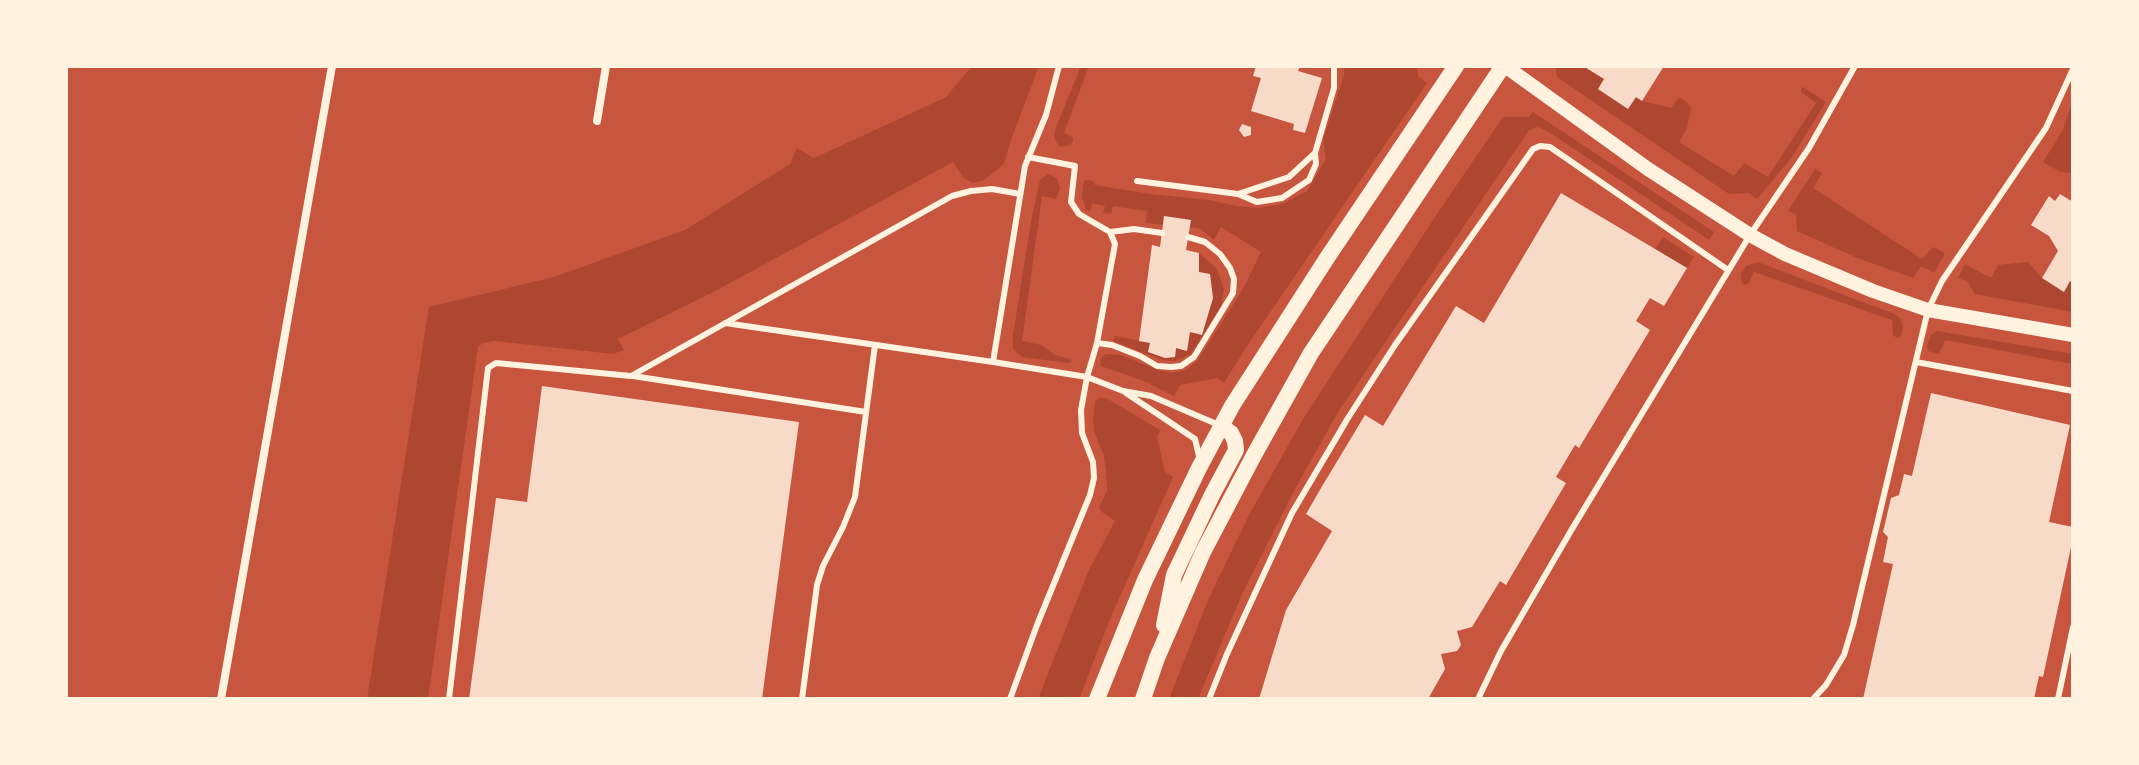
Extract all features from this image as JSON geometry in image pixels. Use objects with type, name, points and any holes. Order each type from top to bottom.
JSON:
[{"type":"main road","points":[[1097,699],[1145,580],[1221,426],[1265,353],[1456,66]]},
{"type":"main road","points":[[1143,699],[1157,658],[1203,552],[1311,353],[1504,66]]},
{"type":"main road","points":[[1157,658],[1174,575],[1236,450],[1231,433],[1221,426]]},
{"type":"street","points":[[221,699],[332,66]]},
{"type":"street","points":[[597,121],[606,66]]},
{"type":"street","points":[[1504,66],[1648,169],[1750,235],[1820,270],[1928,310],[2073,335]]},
{"type":"lane","points":[[993,362],[1025,166],[1046,115],[1059,66]]},
{"type":"lane","points":[[1137,181],[1238,194],[1257,202],[1282,198],[1309,180],[1316,164],[1315,153],[1334,88],[1334,66]]},
{"type":"lane","points":[[1478,699],[1506,642],[1728,270],[1809,148],[1855,66]]},
{"type":"lane","points":[[1813,699],[1844,655],[1853,625],[1928,310],[1942,281],[2046,128],[2073,69]]},
{"type":"lane","points":[[1209,699],[1292,513],[1316,472],[1395,345],[1533,149],[1550,147],[1728,270]]},
{"type":"lane","points":[[1238,194],[1289,177],[1315,153]]},
{"type":"lane","points":[[1010,699],[1094,478],[1093,462],[1082,433],[1081,410],[1115,244],[1110,232],[1079,214],[1071,202],[1075,166],[1028,157]]},
{"type":"lane","points":[[631,376],[952,196],[992,189],[1020,194]]},
{"type":"lane","points":[[1110,232],[1134,229],[1162,233]]},
{"type":"lane","points":[[1097,343],[1112,345],[1157,366],[1181,366],[1194,357],[1233,293],[1234,279],[1220,254],[1205,242],[1188,237]]},
{"type":"lane","points":[[725,323],[1087,377],[1123,391],[1151,396],[1221,426]]},
{"type":"lane","points":[[802,699],[817,585],[855,497],[875,345]]},
{"type":"lane","points":[[1916,362],[2073,391]]},
{"type":"lane","points":[[449,699],[488,368],[496,363],[631,376],[866,412]]},
{"type":"lane","points":[[1123,391],[1195,439],[1199,468]]},
{"type":"lane","points":[[2058,699],[2073,627]]},
{"type":"lane","points":[[1821,691],[1824,699]]},
{"type":"shaded area","points":[[972,66],[1039,66],[1004,164],[984,180],[973,183],[964,178],[953,162],[719,289],[618,339],[624,350],[613,354],[495,341],[478,347],[428,699],[367,699],[429,307],[554,277],[685,230],[790,164],[797,148],[814,158],[946,97]]},
{"type":"shaded area","points":[[1081,66],[1089,66],[1064,133],[1073,137],[1073,141],[1062,147],[1054,137],[1055,130]]},
{"type":"shaded area","points":[[1344,66],[1417,66],[1418,76],[1427,83],[1224,383],[1217,378],[1180,385],[1174,396],[1144,381],[1101,366],[1100,359],[1109,354],[1121,355],[1171,373],[1186,370],[1197,361],[1231,308],[1261,252],[1221,227],[1214,240],[1199,228],[1146,223],[1147,211],[1113,206],[1111,214],[1103,213],[1105,206],[1092,203],[1091,211],[1086,210],[1082,196],[1085,180],[1093,181],[1095,185],[1236,206],[1258,208],[1282,204],[1307,191],[1326,159],[1323,139],[1344,75]]},
{"type":"shaded area","points":[[1555,66],[1584,66],[1604,79],[1598,90],[1628,108],[1636,97],[1671,108],[1679,97],[1691,108],[1687,128],[1679,142],[1734,176],[1744,163],[1768,177],[1816,103],[1801,92],[1801,88],[1826,102],[1792,157],[1757,199],[1749,193],[1729,194],[1557,77]]},
{"type":"shaded area","points":[[2073,99],[2073,173],[2061,172],[2043,162],[2063,130]]},
{"type":"shaded area","points":[[1533,112],[1714,232],[1709,240],[1549,132],[1538,127],[1529,130],[1338,412],[1243,592],[1198,699],[1169,699],[1208,600],[1249,515],[1303,419],[1503,117],[1529,117]]},
{"type":"shaded area","points":[[1815,169],[1822,173],[1813,188],[1922,259],[1933,247],[1945,253],[1934,273],[1921,266],[1913,278],[1797,231],[1796,214],[1788,211]]},
{"type":"shaded area","points":[[1048,174],[1057,178],[1060,189],[1056,199],[1042,196],[1022,341],[1041,345],[1055,355],[1073,360],[1069,363],[1022,357],[1013,349],[1031,222],[1040,180]]},
{"type":"shaded area","points":[[1663,237],[1694,257],[1687,268],[1655,249]]},
{"type":"shaded area","points":[[1199,253],[1217,269],[1224,289],[1221,306],[1191,354],[1175,361],[1162,360],[1113,341],[1115,336],[1150,343],[1148,352],[1165,358],[1175,357],[1176,348],[1187,351],[1190,332],[1202,334],[1213,298],[1210,275],[1199,272]]},
{"type":"shaded area","points":[[1758,262],[1894,314],[1903,325],[1901,336],[1897,338],[1893,335],[1892,320],[1754,272],[1749,283],[1744,285],[1741,274],[1746,266]]},
{"type":"shaded area","points":[[2028,262],[2042,278],[2064,292],[2070,281],[2073,283],[2073,312],[1975,294],[1967,281],[1958,278],[1965,264],[1991,278],[1998,265]]},
{"type":"shaded area","points":[[1937,331],[2073,354],[2073,364],[1945,340],[1939,354],[1928,351],[1931,335]]},
{"type":"shaded area","points":[[1101,397],[1160,430],[1157,437],[1165,472],[1173,477],[1110,619],[1079,699],[1038,699],[1088,572],[1115,521],[1099,507],[1107,491],[1104,456],[1093,420],[1095,401]]},
{"type":"building","points":[[1256,66],[1300,66],[1298,71],[1322,78],[1305,133],[1293,130],[1294,124],[1251,111],[1261,78],[1253,76]]},
{"type":"building","points":[[1583,66],[1664,66],[1642,101],[1636,97],[1628,109],[1598,89],[1604,79]]},
{"type":"building","points":[[1242,124],[1251,127],[1251,135],[1244,137],[1239,130]]},
{"type":"building","points":[[1561,193],[1687,268],[1664,306],[1650,298],[1636,321],[1650,330],[1579,448],[1575,445],[1556,477],[1566,483],[1506,585],[1500,581],[1472,627],[1457,631],[1461,645],[1457,651],[1441,654],[1445,669],[1428,699],[1259,699],[1286,610],[1332,531],[1306,514],[1321,488],[1365,415],[1383,426],[1456,306],[1484,323]]},
{"type":"building","points":[[2060,194],[2073,202],[2073,283],[2070,281],[2064,292],[2042,278],[2058,251],[2049,236],[2031,225],[2049,196],[2055,201]]},
{"type":"building","points":[[1164,216],[1191,220],[1186,250],[1199,253],[1199,272],[1210,274],[1213,298],[1202,335],[1190,332],[1187,351],[1176,348],[1175,357],[1165,358],[1148,352],[1150,343],[1139,341],[1152,245],[1160,247]]},
{"type":"building","points":[[542,386],[799,422],[762,699],[469,699],[496,498],[527,502]]},
{"type":"building","points":[[1931,393],[2070,425],[2049,522],[2073,527],[2073,538],[2043,677],[2039,676],[2034,699],[1863,699],[1893,564],[1883,562],[1888,537],[1883,532],[1891,498],[1899,495],[1904,474],[1912,476]]}]
